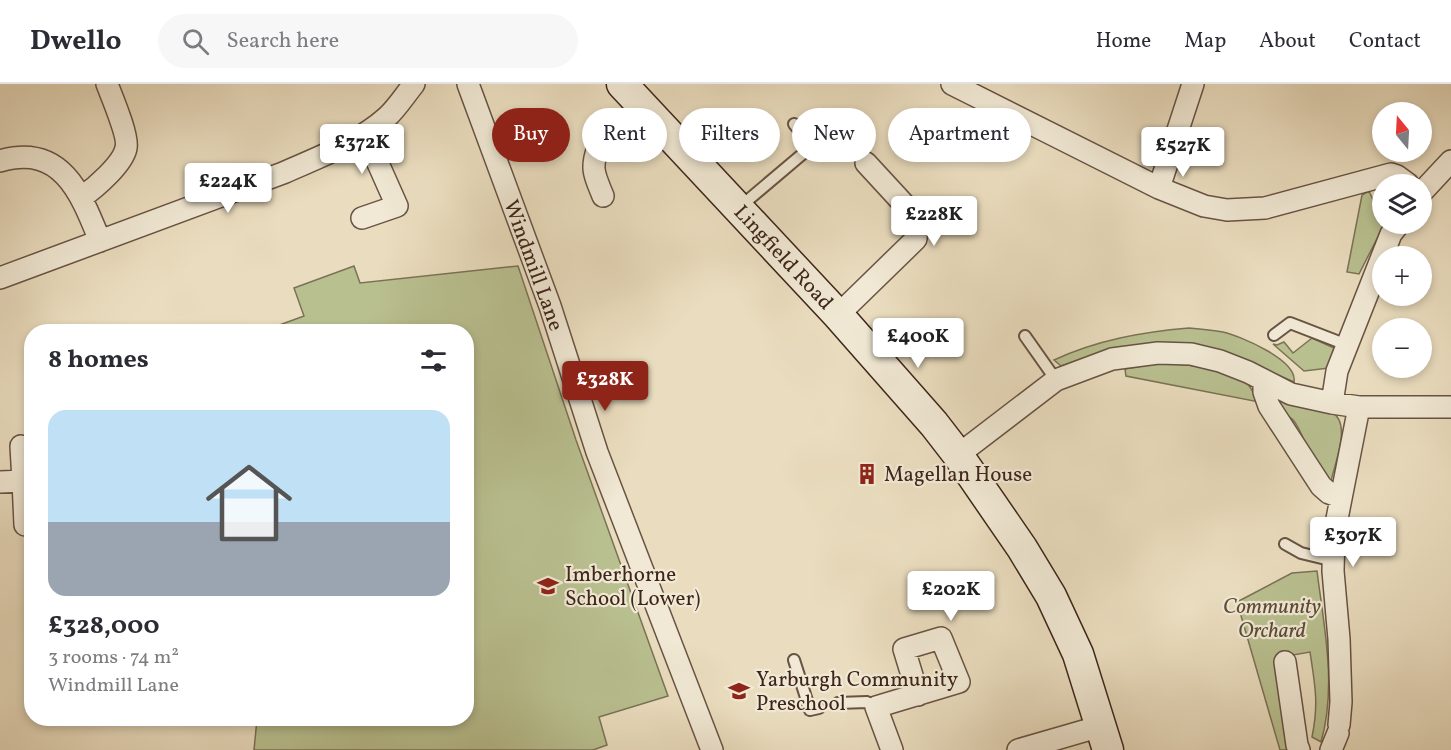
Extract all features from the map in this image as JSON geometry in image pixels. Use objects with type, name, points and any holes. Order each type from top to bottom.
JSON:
[{"type":"street","points":[[82,198],[105,179],[126,148],[125,135],[107,84]]},
{"type":"street","points":[[0,278],[283,173],[365,134],[388,116],[414,84]]},
{"type":"street","name":"Windmill Lane","points":[[468,84],[550,306],[597,452],[712,750]]},
{"type":"street","name":"Lingfield Road","points":[[622,84],[644,108]]},
{"type":"street","points":[[952,84],[1159,188],[1204,206],[1227,210],[1265,208],[1372,181]]},
{"type":"street","points":[[1159,188],[1187,86]]},
{"type":"street","name":"Lingfield Road","points":[[667,133],[838,315],[934,424],[958,455],[1022,548],[1051,597],[1078,654],[1104,738]]},
{"type":"street","points":[[362,218],[397,206],[365,134]]},
{"type":"street","points":[[0,161],[23,157],[35,158],[64,173],[82,198],[100,241]]},
{"type":"street","points":[[1432,181],[1451,161]]},
{"type":"street","points":[[594,162],[593,172],[603,196]]},
{"type":"street","points":[[838,315],[916,239],[917,225],[913,214],[866,163]]},
{"type":"street","points":[[1332,403],[1337,371],[1391,234]]},
{"type":"street","points":[[958,455],[1056,380],[1112,359],[1158,353],[1191,354],[1220,361],[1248,372],[1291,394],[1332,403],[1359,407],[1451,407]]},
{"type":"street","points":[[1264,382],[1264,392],[1269,406],[1321,486],[1340,498]]},
{"type":"street","points":[[1336,736],[1341,702],[1334,534],[1359,407]]},
{"type":"street","points":[[21,446],[24,503]]},
{"type":"street","points":[[0,482],[23,481]]},
{"type":"street","points":[[1285,662],[1299,750]]},
{"type":"street","points":[[892,750],[876,707],[918,695]]},
{"type":"street","points":[[1018,750],[1104,738]]},
{"type":"lane","points":[[738,208],[793,162]]},
{"type":"lane","points":[[1274,336],[1290,323],[1347,345]]},
{"type":"lane","points":[[1025,336],[1056,380]]},
{"type":"lane","points":[[1285,544],[1301,553],[1334,561]]},
{"type":"lane","points":[[794,660],[810,710],[819,708]]},
{"type":"lane","points":[[838,703],[867,702],[876,707]]},
{"type":"green space","points":[[1369,191],[1372,198],[1372,234],[1379,234],[1359,274],[1347,272],[1362,195]]},
{"type":"green space","name":"Imberhorne School (Lower)","points":[[354,266],[360,283],[518,266],[576,440],[668,696],[599,717],[607,745],[593,750],[254,750],[256,726],[474,726],[474,324],[282,324],[304,316],[294,288]]},
{"type":"green space","points":[[1189,328],[1223,332],[1242,338],[1266,350],[1287,365],[1293,374],[1294,382],[1222,351],[1192,345],[1125,347],[1061,366],[1054,360],[1087,347],[1120,338]]},
{"type":"green space","points":[[1312,338],[1334,348],[1329,368],[1304,371],[1273,344],[1284,342],[1293,353]]},
{"type":"green space","points":[[1159,363],[1204,367],[1229,373],[1246,382],[1259,402],[1126,376],[1125,369]]},
{"type":"green space","points":[[1284,399],[1325,409],[1337,416],[1341,443],[1331,481],[1324,476],[1314,462],[1294,421],[1280,409],[1280,402]]},
{"type":"green space","name":"Community Orchard","points":[[1317,571],[1328,656],[1326,721],[1321,742],[1312,737],[1316,704],[1310,652],[1275,658],[1290,750],[1280,750],[1237,602],[1292,573]]},
{"type":"place","name":"Magellan House","points":[[867,474]]},
{"type":"place","name":"Imberhorne School (Lower)","points":[[548,586]]},
{"type":"place","name":"Yarburgh Community Preschool","points":[[739,691]]}]
